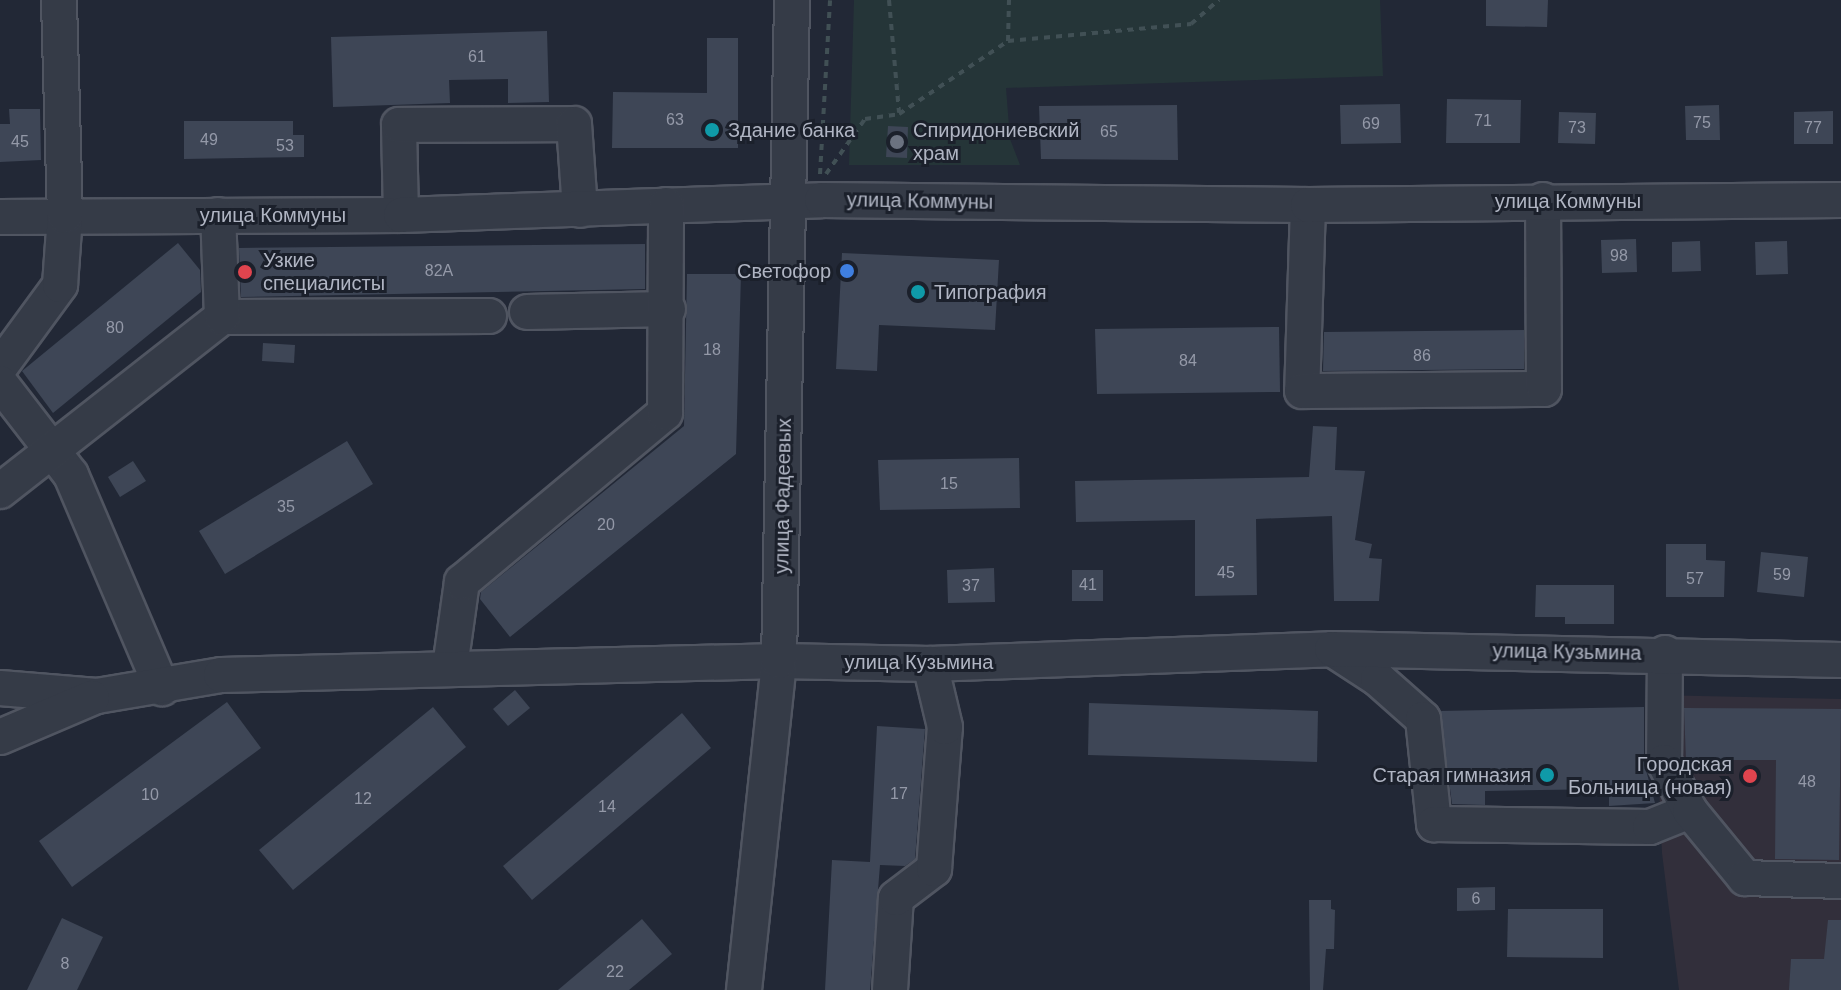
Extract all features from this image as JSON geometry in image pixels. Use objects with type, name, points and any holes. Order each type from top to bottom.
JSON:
[{"type":"street","points":[[0,367],[60,285],[65,216],[59,0]]},
{"type":"street","name":"улица Фадеевых","points":[[744,990],[779,661],[797,330],[789,201],[792,0]]},
{"type":"street","points":[[401,215],[399,125],[574,124],[580,210]]},
{"type":"street","points":[[1308,205],[1302,391],[1544,389],[1543,200]]},
{"type":"street","name":"улица Коммуны","points":[[0,217],[401,215],[789,201],[1308,205],[1543,200],[1841,200]]},
{"type":"street","points":[[450,667],[462,582],[665,413],[668,309],[666,205]]},
{"type":"street","points":[[218,215],[222,317]]},
{"type":"street","points":[[527,312],[668,309]]},
{"type":"street","points":[[0,491],[222,317],[489,316]]},
{"type":"street","points":[[0,341],[34,324]]},
{"type":"street","points":[[0,383],[54,449],[82,501],[162,688]]},
{"type":"street","points":[[1332,649],[1378,679],[1423,719],[1434,824],[1650,827],[1690,811]]},
{"type":"street","name":"улица Кузьмина","points":[[0,688],[97,696],[162,688],[221,675],[342,676],[450,667],[779,661],[930,664],[1332,649],[1665,653],[1841,660]]},
{"type":"street","points":[[1665,653],[1664,762],[1690,811],[1745,878],[1841,881]]},
{"type":"street","points":[[890,990],[896,898],[934,869],[945,727],[930,664]]},
{"type":"street","points":[[0,737],[97,696]]},
{"type":"path","points":[[830,0],[819,184],[865,119],[899,114],[1008,41],[1191,24],[1219,0]]},
{"type":"path","points":[[889,0],[899,114]]},
{"type":"path","points":[[1008,41],[1009,0]]},
{"type":"shaded area","points":[[854,0],[1380,0],[1383,76],[1006,88],[1010,139],[1020,165],[849,165]]},
{"type":"shaded area","name":"Городская Больница (новая)","points":[[1655,695],[1841,699],[1841,990],[1679,990],[1662,853]]},
{"type":"building","points":[[1486,0],[1548,0],[1547,27],[1486,26]]},
{"type":"building","points":[[547,31],[549,102],[508,103],[508,79],[449,80],[450,103],[333,107],[331,37]]},
{"type":"building","points":[[707,38],[738,38],[738,148],[612,148],[613,92],[707,93]]},
{"type":"building","points":[[1447,99],[1521,100],[1520,143],[1446,143]]},
{"type":"building","points":[[1400,104],[1401,143],[1341,144],[1340,105]]},
{"type":"building","points":[[1177,105],[1178,160],[1041,159],[1039,106]]},
{"type":"building","points":[[1719,105],[1720,140],[1686,140],[1685,106]]},
{"type":"building","points":[[9,109],[40,109],[41,160],[0,162],[0,124],[10,124]]},
{"type":"building","points":[[1833,111],[1833,144],[1794,144],[1794,112]]},
{"type":"building","points":[[1559,112],[1596,113],[1595,144],[1558,143]]},
{"type":"building","points":[[184,121],[293,121],[293,135],[304,135],[304,157],[184,159]]},
{"type":"building","name":"Спиридониевский храм","points":[[888,126],[908,127],[907,158],[886,157]]},
{"type":"building","points":[[1636,239],[1637,272],[1602,273],[1601,240]]},
{"type":"building","points":[[1700,241],[1701,271],[1672,272],[1672,242]]},
{"type":"building","points":[[1787,241],[1788,274],[1756,275],[1755,242]]},
{"type":"building","points":[[178,243],[200,270],[201,292],[53,413],[22,371]]},
{"type":"building","points":[[645,244],[645,289],[241,297],[239,248]]},
{"type":"building","name":"Типография","points":[[842,253],[999,260],[995,330],[879,325],[877,371],[836,369]]},
{"type":"building","points":[[687,274],[741,274],[736,454],[510,637],[480,599],[481,592],[684,426]]},
{"type":"building","points":[[1279,327],[1280,392],[1097,394],[1095,329]]},
{"type":"building","points":[[1524,330],[1524,369],[1323,371],[1324,332]]},
{"type":"building","points":[[263,343],[295,345],[294,363],[262,361]]},
{"type":"building","points":[[1313,426],[1337,427],[1335,470],[1365,471],[1355,540],[1372,544],[1369,558],[1382,559],[1379,601],[1334,601],[1332,516],[1256,519],[1257,595],[1195,596],[1195,520],[1076,522],[1075,481],[1309,477]]},
{"type":"building","points":[[347,441],[373,484],[225,574],[199,531]]},
{"type":"building","points":[[1019,458],[1020,508],[880,510],[878,460]]},
{"type":"building","points":[[133,461],[146,481],[120,497],[108,477]]},
{"type":"building","points":[[1666,544],[1706,544],[1706,560],[1725,561],[1724,597],[1666,597]]},
{"type":"building","points":[[1761,552],[1808,557],[1804,597],[1757,592]]},
{"type":"building","points":[[994,568],[995,602],[948,603],[947,570]]},
{"type":"building","points":[[1072,570],[1103,570],[1103,601],[1072,601]]},
{"type":"building","points":[[1536,585],[1614,585],[1614,624],[1565,624],[1565,617],[1535,617]]},
{"type":"building","points":[[515,690],[530,708],[508,726],[493,709]]},
{"type":"building","points":[[227,702],[261,748],[72,887],[39,841]]},
{"type":"building","points":[[1089,703],[1318,711],[1317,762],[1088,755]]},
{"type":"building","points":[[433,707],[466,747],[293,890],[259,850]]},
{"type":"building","name":"Старая гимназия","points":[[1644,707],[1644,763],[1655,803],[1609,806],[1609,789],[1485,791],[1485,805],[1452,804],[1440,711]]},
{"type":"building","points":[[1684,708],[1841,709],[1839,860],[1775,859],[1776,760],[1686,760]]},
{"type":"building","points":[[682,713],[711,748],[532,900],[503,866]]},
{"type":"building","points":[[877,726],[925,729],[915,859],[905,866],[880,865],[870,990],[825,990],[832,860],[870,862]]},
{"type":"building","points":[[1495,887],[1495,910],[1457,911],[1457,888]]},
{"type":"building","points":[[1309,900],[1331,900],[1331,909],[1335,910],[1334,949],[1326,949],[1323,990],[1310,990]]},
{"type":"building","points":[[1508,909],[1603,909],[1603,958],[1507,957]]},
{"type":"building","points":[[62,918],[103,937],[77,990],[27,990]]},
{"type":"building","points":[[642,919],[672,954],[629,990],[558,990]]},
{"type":"building","points":[[1828,920],[1841,920],[1841,990],[1789,990],[1791,959],[1824,959]]},
{"type":"place","name":"Здание банка","points":[[712,130]]},
{"type":"place","name":"Спиридониевский храм","points":[[897,142]]},
{"type":"place","name":"Светофор","points":[[847,271]]},
{"type":"place","name":"Узкие специалисты","points":[[245,272]]},
{"type":"place","name":"Типография","points":[[918,292]]},
{"type":"place","name":"Старая гимназия","points":[[1547,775]]},
{"type":"place","name":"Городская Больница (новая)","points":[[1750,776]]}]
